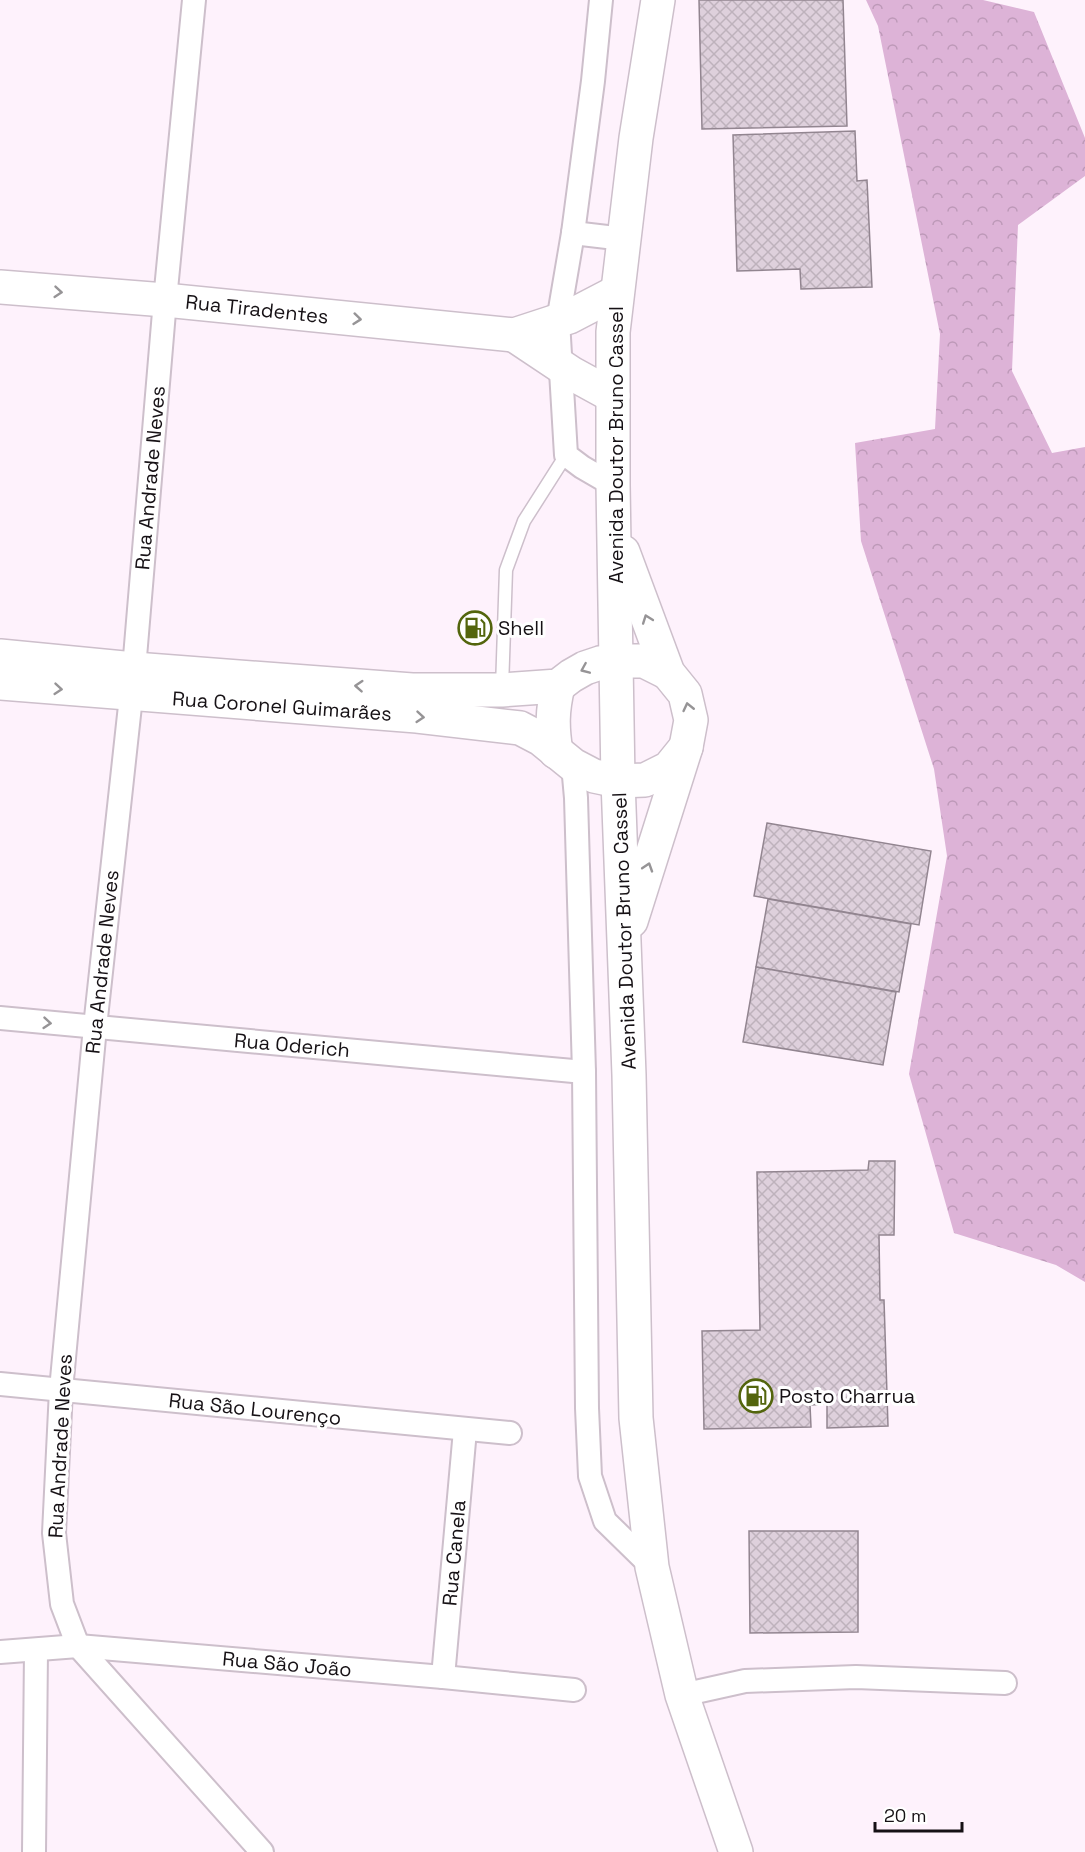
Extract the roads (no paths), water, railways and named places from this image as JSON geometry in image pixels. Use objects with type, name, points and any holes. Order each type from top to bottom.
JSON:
[{"type":"main road","name":"Avenida Doutor Bruno Cassel","points":[[658,0],[636,138],[613,332],[618,781],[629,1075],[636,1418],[652,1567],[682,1695],[736,1852]]},
{"type":"main road","name":"Rua Tiradentes","points":[[0,287],[165,300],[514,335],[558,321],[617,292]]},
{"type":"main road","name":"Rua Tiradentes","points":[[514,335],[571,373],[613,396]]},
{"type":"main road","points":[[614,527],[668,673],[685,694],[691,720],[686,747],[624,943]]},
{"type":"main road","name":"Rua Coronel Guimarães","points":[[0,656],[132,682],[520,728],[541,739],[564,759],[594,776],[618,781],[645,780],[669,768],[686,747]]},
{"type":"main road","points":[[564,759],[552,730],[553,708],[558,686],[571,675],[600,663],[616,662],[644,662],[668,673]]},
{"type":"main road","name":"Rua Coronel Guimarães","points":[[0,683],[132,682],[412,690],[502,690],[558,686]]},
{"type":"street","name":"Rua Andrade Neves","points":[[194,0],[132,682],[95,1027],[61,1390],[54,1533],[62,1604],[78,1646],[262,1852]]},
{"type":"street","points":[[601,0],[573,233],[558,321],[566,455],[613,485]]},
{"type":"street","points":[[573,233],[624,239]]},
{"type":"street","points":[[564,759],[576,798],[584,1072],[587,1408],[590,1476],[605,1521],[652,1567]]},
{"type":"street","name":"Rua Oderich","points":[[0,1018],[584,1072]]},
{"type":"street","name":"Rua São Lourenço","points":[[0,1384],[510,1433]]},
{"type":"street","name":"Rua Canela","points":[[443,1677],[465,1430]]},
{"type":"street","name":"Rua São João","points":[[0,1652],[78,1646],[574,1690]]},
{"type":"street","points":[[34,1852],[36,1650]]},
{"type":"street","points":[[682,1695],[756,1680],[856,1677],[1005,1683]]},
{"type":"lane","points":[[502,690],[506,570],[524,521],[566,455]]},
{"type":"place","name":"Shell","points":[[475,628]]},
{"type":"place","name":"Posto Charrua","points":[[756,1396]]}]
